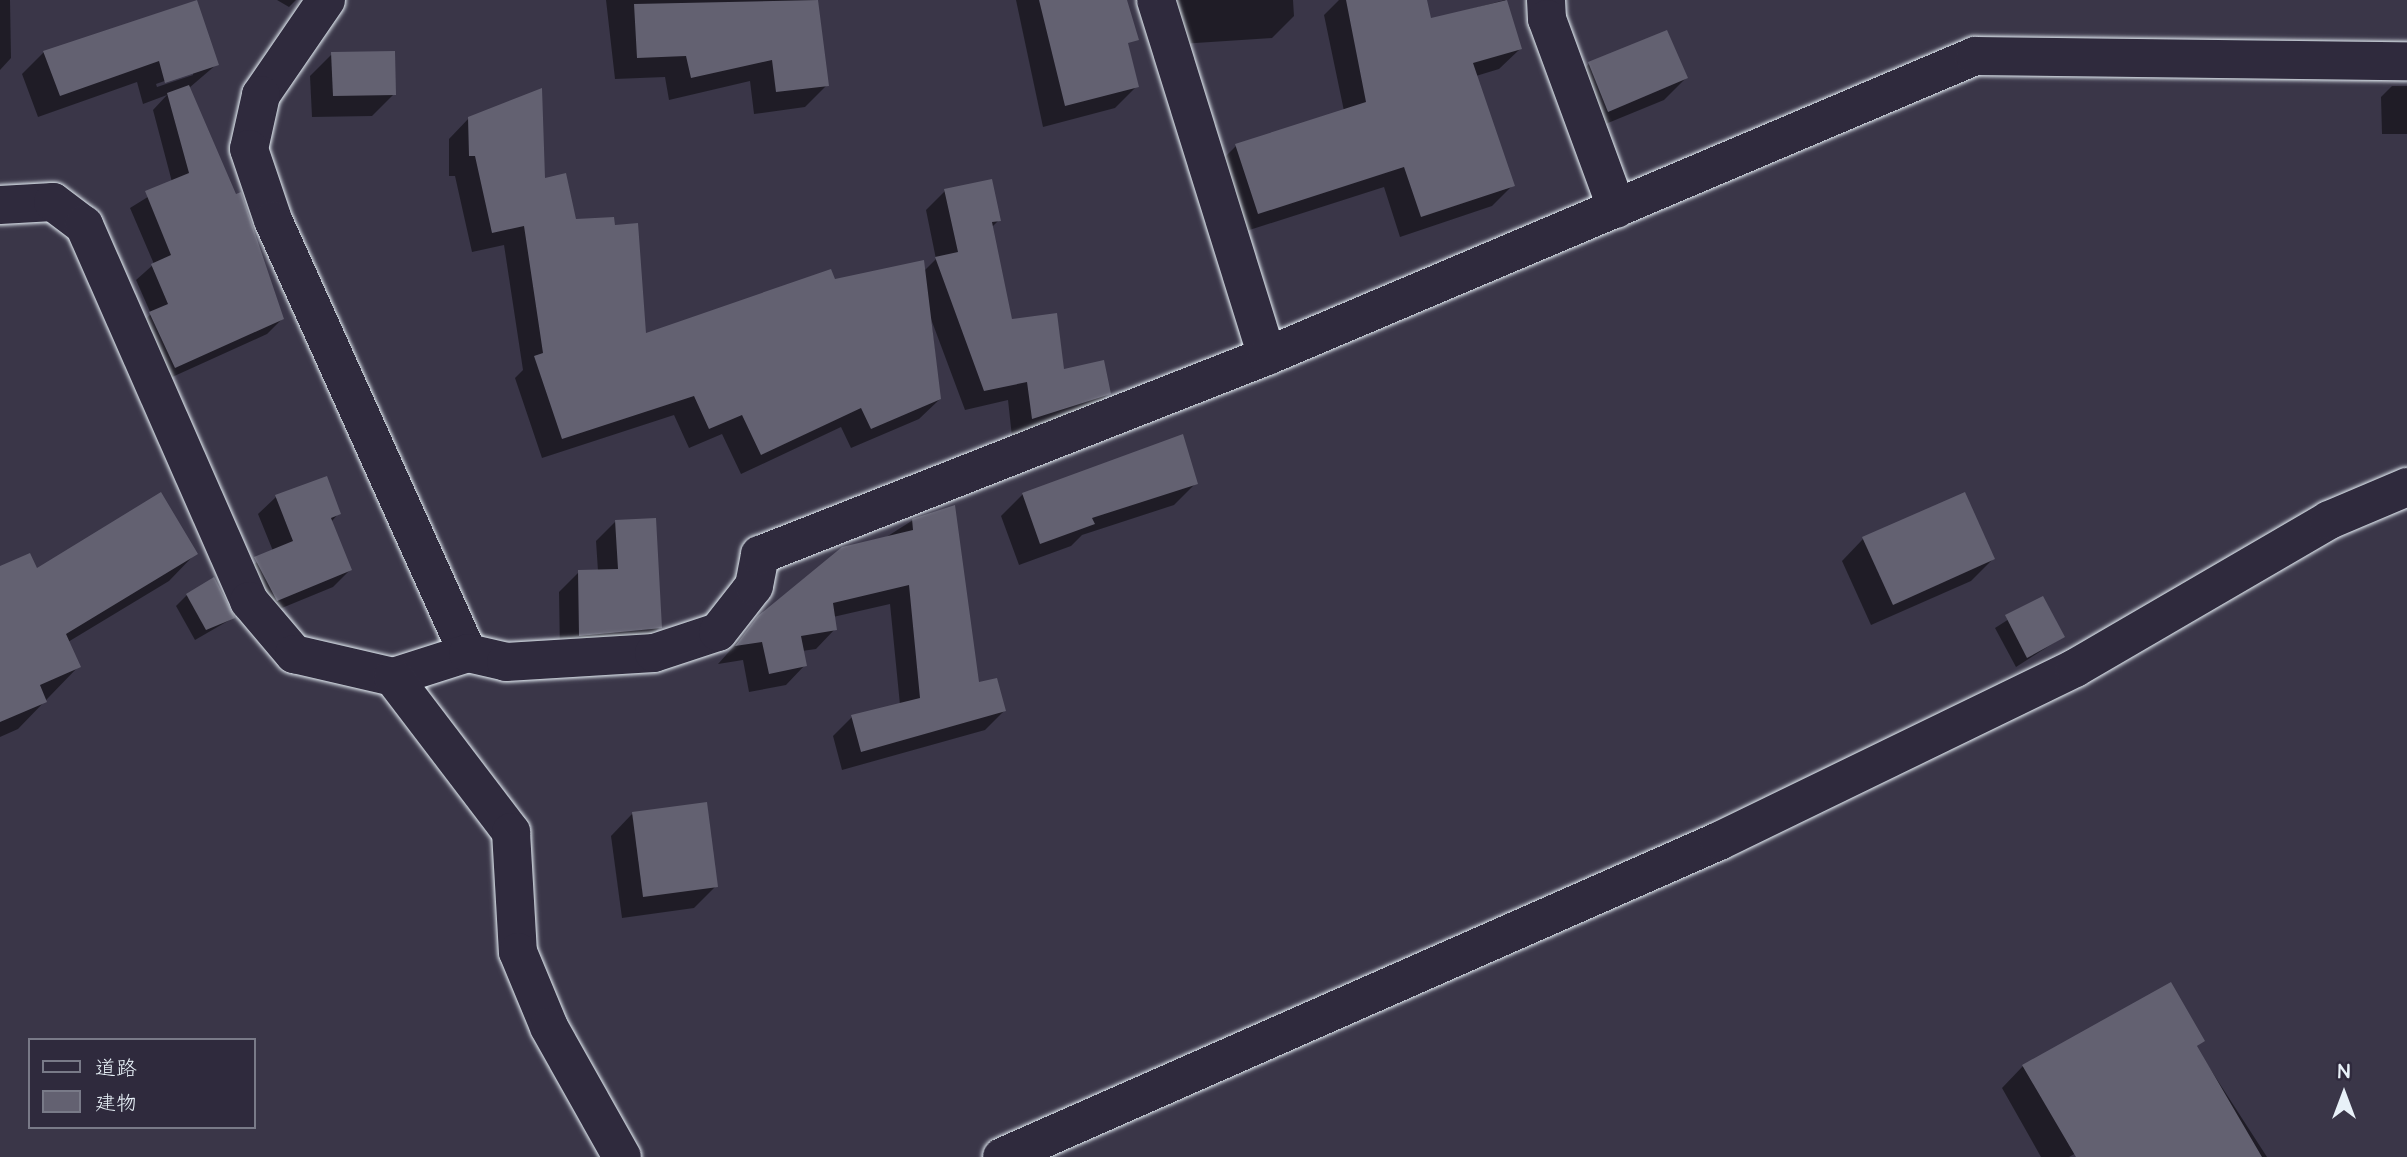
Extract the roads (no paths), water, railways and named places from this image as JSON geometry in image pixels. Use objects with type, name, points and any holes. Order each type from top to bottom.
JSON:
[{"type":"street","points":[[326,0],[261,95],[249,149],[273,220],[468,653]]},
{"type":"street","points":[[1156,0],[1268,356]]},
{"type":"street","points":[[1546,0],[1617,209]]},
{"type":"street","points":[[0,205],[53,202],[84,225],[190,477],[257,610],[295,654],[393,677],[468,653],[506,662],[654,653],[718,632],[754,586],[761,555],[1268,356],[1975,56],[2407,61]]},
{"type":"street","points":[[1002,1157],[1719,841],[2075,668],[2329,520],[2407,487]]},
{"type":"street","points":[[393,677],[511,832],[518,952],[549,1027],[622,1157]]}]
